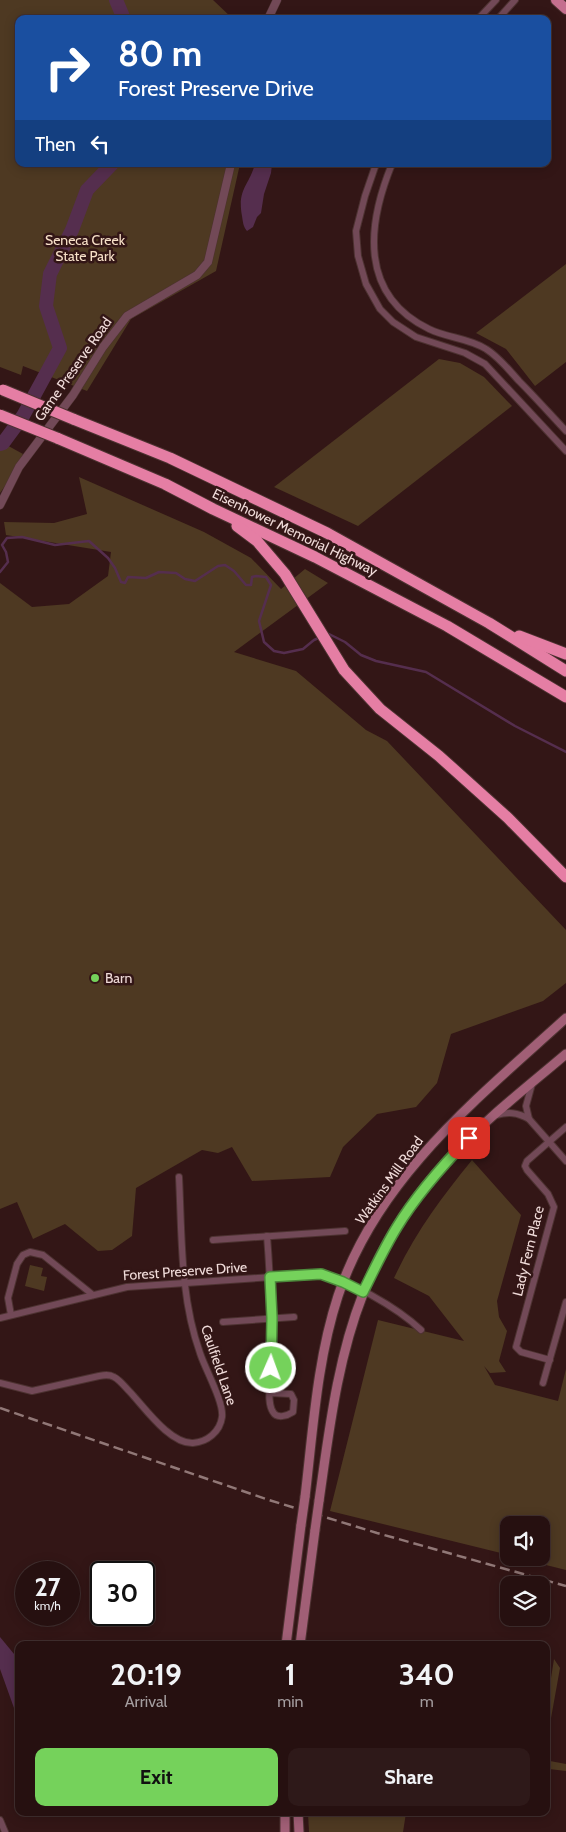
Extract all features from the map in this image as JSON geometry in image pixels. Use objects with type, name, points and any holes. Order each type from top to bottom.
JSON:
[{"type":"highway","points":[[2,389],[170,458],[327,533],[489,623],[566,672]]},
{"type":"highway","name":"Eisenhower Memorial Highway","points":[[0,415],[165,484],[315,557],[447,626],[566,697]]},
{"type":"highway","points":[[213,509],[257,541],[285,574],[344,670],[380,710],[446,762],[508,818],[566,877]]},
{"type":"highway","points":[[489,623],[566,654]]},
{"type":"main road","points":[[556,0],[566,9]]},
{"type":"main road","name":"Watkins Mill Road","points":[[287,1641],[320,1368],[343,1282],[369,1229],[413,1166],[437,1138],[566,1018]]},
{"type":"main road","points":[[301,1641],[329,1429],[340,1372],[363,1292],[390,1239],[412,1205],[447,1161],[494,1115],[566,1054]]},
{"type":"main road","points":[[285,1816],[285,1832]]},
{"type":"main road","points":[[298,1816],[299,1832]]},
{"type":"street","points":[[270,15],[277,0]]},
{"type":"street","points":[[482,15],[496,0]]},
{"type":"street","points":[[502,15],[515,0]]},
{"type":"street","name":"Game Preserve Road","points":[[0,505],[19,467],[73,395],[121,322],[127,316],[197,275],[208,262],[230,167]]},
{"type":"street","points":[[375,167],[356,231],[358,256],[372,296],[380,309],[393,322],[416,337],[465,353],[485,364],[566,451]]},
{"type":"street","points":[[391,167],[386,177],[376,216],[373,246],[377,271],[388,295],[396,307],[428,329],[467,340],[486,349],[506,367],[566,431]]},
{"type":"street","points":[[529,1119],[526,1106],[532,1082]]},
{"type":"street","points":[[494,1115],[511,1112],[518,1113],[529,1119],[566,1160]]},
{"type":"street","points":[[549,1142],[566,1127]]},
{"type":"street","name":"Lady Fern Place","points":[[549,1142],[525,1166],[551,1198],[554,1207],[516,1347],[521,1352],[550,1360]]},
{"type":"street","name":"Caulfield Lane","points":[[0,1383],[32,1391],[110,1375],[122,1384],[172,1437],[189,1443],[206,1440],[218,1428],[221,1422],[222,1410],[196,1341],[184,1283],[179,1177]]},
{"type":"street","points":[[213,1240],[345,1230]]},
{"type":"street","points":[[267,1236],[272,1318],[270,1393],[271,1406],[275,1414],[286,1416],[293,1412],[294,1400],[291,1394],[286,1392],[270,1393]]},
{"type":"street","points":[[10,1315],[8,1298],[17,1264],[23,1255],[30,1252],[43,1255],[93,1295]]},
{"type":"street","name":"Forest Preserve Drive","points":[[0,1318],[126,1287],[316,1274],[325,1275],[363,1292],[408,1318],[421,1330]]},
{"type":"street","points":[[543,1383],[566,1305]]},
{"type":"street","points":[[223,1322],[294,1317]]},
{"type":"street","points":[[0,1820],[5,1832]]},
{"type":"green space","name":"Seneca Creek State Park","points":[[0,0],[213,0],[229,15],[15,15],[15,167],[239,167],[216,271],[131,319],[87,391],[23,366],[21,375],[0,367]]},
{"type":"green space","points":[[566,264],[566,362],[535,386],[506,349],[476,333]]},
{"type":"green space","points":[[439,359],[460,363],[484,377],[512,406],[358,526],[274,487]]},
{"type":"green space","points":[[3,443],[23,454],[21,458],[24,459],[0,493],[0,444]]},
{"type":"green space","points":[[79,477],[204,532],[251,558],[281,589],[305,569],[328,583],[234,652],[296,671],[366,730],[387,741],[566,930],[566,983],[543,1001],[451,1034],[437,1083],[416,1107],[377,1114],[343,1147],[330,1177],[252,1181],[232,1147],[218,1153],[202,1150],[136,1188],[132,1236],[112,1250],[98,1251],[65,1224],[33,1239],[17,1202],[0,1209],[0,583],[32,607],[69,604],[108,576],[111,552],[6,535],[4,522],[54,523],[87,514]]},
{"type":"green space","points":[[472,1160],[521,1215],[497,1301],[499,1317],[507,1331],[499,1361],[506,1372],[490,1373],[484,1366],[495,1385],[558,1401],[566,1369],[566,1570],[550,1566],[550,1516],[500,1516],[500,1553],[330,1511],[378,1320],[464,1341],[429,1296],[394,1278],[429,1216]]},
{"type":"green space","points":[[30,1265],[43,1268],[41,1276],[47,1277],[44,1291],[25,1286]]},
{"type":"green space","points":[[554,1659],[560,1668],[550,1724],[550,1678]]},
{"type":"green space","points":[[550,1761],[566,1764],[566,1771],[550,1769]]},
{"type":"green space","points":[[308,1816],[406,1816],[403,1832],[309,1832]]},
{"type":"shaded area","points":[[254,167],[272,167],[261,213],[253,227],[247,231],[243,222],[241,200],[244,188]]},
{"type":"shaded area","points":[[0,1637],[15,1655],[15,1708],[14,1708],[0,1669]]},
{"type":"waterway","points":[[116,0],[122,15]]},
{"type":"waterway","points":[[0,444],[3,443],[23,416],[60,348],[46,306],[50,274],[72,230],[87,190],[109,167]]},
{"type":"waterway","points":[[0,572],[8,562],[2,545],[7,538],[22,537],[55,545],[89,541],[108,558],[121,582],[125,583],[128,577],[146,578],[159,572],[176,573],[185,579],[195,581],[218,566],[225,565],[234,571],[246,585],[251,585],[252,577],[256,576],[266,577],[271,585],[259,621],[264,642],[274,651],[284,653],[303,649],[321,637]]},
{"type":"waterway","points":[[326,635],[329,634],[345,642],[361,655],[376,661],[426,672],[515,726],[566,752]]},
{"type":"railway","points":[[0,1408],[269,1500],[377,1533],[566,1586]]},
{"type":"place","name":"Barn","points":[[95,978]]},
{"type":"route","points":[[271,1368],[272,1318],[270,1277],[321,1274],[330,1276],[363,1292],[397,1226],[427,1185],[469,1138]]}]
